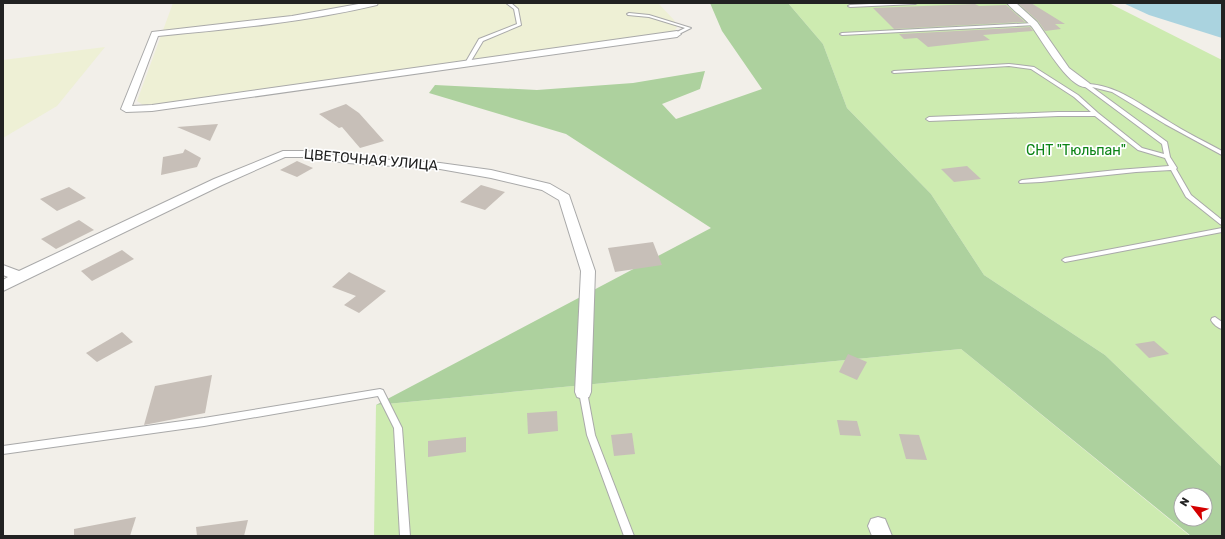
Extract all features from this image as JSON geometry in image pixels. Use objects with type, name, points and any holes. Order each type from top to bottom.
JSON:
[{"type":"street","points":[[374,3],[338,12],[263,24],[155,34],[126,109],[152,108],[466,65],[677,34]]},
{"type":"street","points":[[1011,3],[1034,24],[1066,70],[1086,85]]},
{"type":"street","name":"ЦВЕТОЧНАЯ УЛИЦА","points":[[3,286],[20,276],[218,182],[283,154],[306,154],[347,160],[440,166],[491,174],[546,187],[565,198],[588,271],[583,392]]},
{"type":"street","points":[[3,270],[20,276]]},
{"type":"lane","points":[[466,65],[481,40],[519,25],[516,9],[508,3]]},
{"type":"lane","points":[[850,6],[915,3]]},
{"type":"lane","points":[[629,14],[649,16],[689,28],[677,34]]},
{"type":"lane","points":[[842,34],[1034,24]]},
{"type":"lane","points":[[894,72],[1009,65],[1032,68],[1076,96],[1140,149],[1167,157]]},
{"type":"lane","points":[[1086,85],[1114,91],[1167,123],[1222,153]]},
{"type":"lane","points":[[1086,85],[1165,143],[1167,157],[1188,196],[1222,223]]},
{"type":"lane","points":[[929,119],[1096,114]]},
{"type":"lane","points":[[1022,182],[1069,179],[1148,169],[1174,168]]},
{"type":"lane","points":[[1065,260],[1222,230]]},
{"type":"lane","points":[[1215,320],[1222,326]]},
{"type":"lane","points":[[3,450],[204,422],[380,392],[398,428],[405,536]]},
{"type":"lane","points":[[583,392],[591,435],[629,536]]},
{"type":"green space","points":[[173,3],[658,3],[674,20],[677,27],[674,32],[168,103],[143,105],[137,101]]},
{"type":"green space","points":[[710,3],[788,3],[823,44],[847,108],[931,194],[984,275],[1105,355],[1222,467],[1222,536],[1191,536],[1180,527],[1213,527],[1213,487],[1173,487],[1173,521],[961,349],[376,405],[711,228],[566,134],[429,93],[435,85],[537,90],[633,83],[705,71],[700,89],[662,104],[676,119],[762,89],[722,31]]},
{"type":"green space","name":"СНТ \"Тюльпан\"","points":[[788,3],[1109,3],[1222,60],[1222,467],[1105,355],[984,275],[931,194],[847,108],[823,44]]},
{"type":"green space","points":[[105,47],[57,106],[3,138],[3,60]]},
{"type":"green space","points":[[961,349],[1173,522],[1173,527],[1179,527],[1190,536],[374,536],[376,405]]},
{"type":"water","points":[[1123,3],[1222,3],[1222,38],[1149,15]]},
{"type":"building","points":[[1031,3],[1065,24],[1055,24],[1061,29],[1045,31],[1038,21],[1019,4]]},
{"type":"building","points":[[975,4],[979,6],[1006,5],[1025,22],[894,29],[873,8]]},
{"type":"building","points":[[1030,27],[1033,31],[983,35],[990,40],[928,47],[917,38],[904,39],[899,34]]},
{"type":"building","points":[[346,104],[359,113],[384,141],[360,148],[342,127],[339,128],[319,114]]},
{"type":"building","points":[[218,124],[210,141],[177,127]]},
{"type":"building","points":[[185,149],[201,158],[197,167],[161,175],[163,157],[183,153]]},
{"type":"building","points":[[297,161],[313,168],[297,177],[280,170]]},
{"type":"building","points":[[967,166],[981,179],[954,182],[941,169]]},
{"type":"building","points":[[481,185],[505,192],[485,210],[460,202]]},
{"type":"building","points":[[69,187],[86,198],[57,211],[40,199]]},
{"type":"building","points":[[79,220],[94,230],[56,249],[41,239]]},
{"type":"building","points":[[653,242],[662,265],[615,272],[608,248]]},
{"type":"building","points":[[122,250],[134,259],[92,281],[81,271]]},
{"type":"building","points":[[349,272],[386,291],[359,313],[344,305],[356,296],[332,287]]},
{"type":"building","points":[[122,332],[133,342],[97,362],[86,353]]},
{"type":"building","points":[[1154,341],[1169,354],[1149,358],[1135,344]]},
{"type":"building","points":[[848,354],[867,362],[857,380],[839,372]]},
{"type":"building","points":[[212,375],[205,413],[144,425],[155,386]]},
{"type":"building","points":[[557,411],[558,431],[528,434],[527,413]]},
{"type":"building","points":[[837,420],[857,421],[861,436],[840,435]]},
{"type":"building","points":[[632,433],[635,454],[614,456],[611,435]]},
{"type":"building","points":[[899,434],[919,435],[927,460],[906,459]]},
{"type":"building","points":[[466,437],[466,452],[428,457],[428,441]]},
{"type":"building","points":[[136,517],[130,536],[74,536],[74,529]]},
{"type":"building","points":[[248,520],[244,536],[197,536],[196,527]]}]
